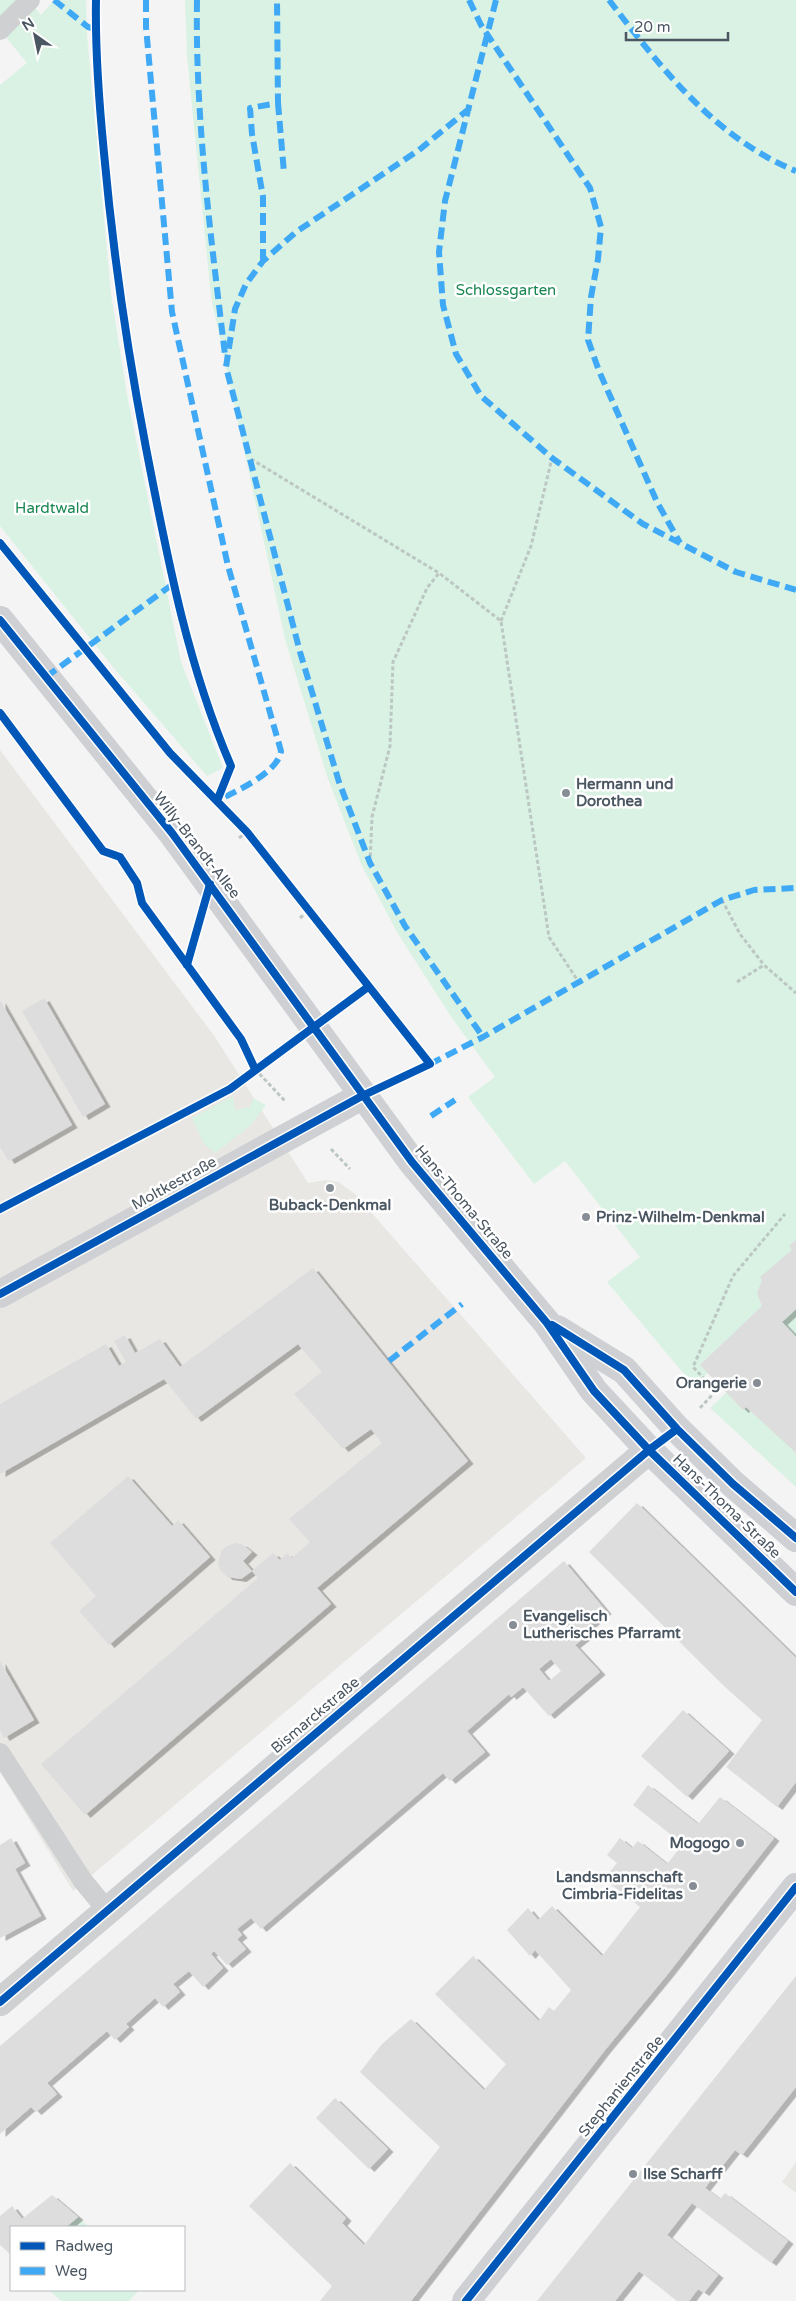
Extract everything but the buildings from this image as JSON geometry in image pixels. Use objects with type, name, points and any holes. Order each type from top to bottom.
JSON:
[{"type":"main road","name":"Willy-Brandt-Allee","points":[[0,620],[172,833],[240,924],[362,1096]]},
{"type":"main road","name":"Moltkestraße","points":[[0,1294],[362,1096]]},
{"type":"main road","name":"Hans-Thoma-Straße","points":[[362,1096],[412,1162],[547,1323],[594,1391],[648,1450],[796,1592]]},
{"type":"main road","name":"Hans-Thoma-Straße","points":[[547,1323],[624,1370],[733,1484],[796,1538]]},
{"type":"main road","name":"Stephanienstraße","points":[[466,2301],[796,1887]]},
{"type":"street","name":"Bismarckstraße","points":[[0,2002],[648,1450]]},
{"type":"lane","points":[[0,30],[30,0]]},
{"type":"lane","points":[[0,1753],[83,1881],[107,1910]]},
{"type":"path","points":[[552,458],[531,546],[501,621],[549,937],[578,981]]},
{"type":"path","points":[[251,459],[439,573],[501,621]]},
{"type":"path","points":[[370,863],[372,817],[390,746],[393,662],[427,588],[439,573]]},
{"type":"path","points":[[239,838],[247,832]]},
{"type":"path","points":[[722,900],[740,934],[764,965],[796,993]]},
{"type":"path","points":[[300,918],[308,911]]},
{"type":"path","points":[[737,982],[764,965]]},
{"type":"path","points":[[255,1069],[262,1064]]},
{"type":"path","points":[[697,1410],[716,1391],[693,1367],[733,1276],[785,1214]]},
{"type":"shaded area","points":[[0,750],[215,1037],[308,1183],[325,1180],[339,1182],[356,1195],[586,1458],[73,1891],[0,1772]]},
{"type":"shaded area","points":[[796,2162],[796,2193],[782,2182]]},
{"type":"green space","name":"Hardtwald","points":[[0,0],[29,0],[41,15],[54,0],[86,0],[87,35],[111,294],[127,395],[181,662],[223,768],[207,776],[113,667],[0,526],[0,85],[27,63],[0,30]]},
{"type":"green space","name":"Schlossgarten","points":[[185,0],[796,0],[796,1487],[710,1408],[727,1392],[708,1373],[694,1386],[607,1282],[640,1257],[565,1161],[534,1184],[468,1097],[495,1077],[452,1018],[398,934],[362,866],[328,779],[285,639],[211,297],[187,56]]},
{"type":"green space","points":[[233,1096],[235,1110],[250,1107],[253,1098],[266,1105],[251,1125],[215,1153],[204,1144],[192,1118]]},
{"type":"green space","points":[[78,2217],[88,2226],[67,2226]]},
{"type":"green space","points":[[50,2291],[138,2291],[129,2301],[61,2301]]},
{"type":"marked path","points":[[54,0],[88,27],[95,29]]},
{"type":"marked path","points":[[146,0],[146,27],[172,312],[228,566],[281,751],[278,759],[264,774],[245,787],[217,801]]},
{"type":"marked path","points":[[197,0],[201,134],[209,222],[225,355]]},
{"type":"marked path","points":[[263,261],[263,197],[252,134],[250,108],[278,103],[277,0]]},
{"type":"marked path","points":[[469,0],[481,25],[590,188],[601,227],[598,259],[591,297],[588,340],[599,371],[657,502],[680,543]]},
{"type":"marked path","points":[[496,0],[445,201],[439,252],[443,305],[456,354],[481,396],[552,458],[643,524],[736,572],[796,590]]},
{"type":"marked path","points":[[609,0],[649,51],[692,99],[740,140],[767,157],[796,171]]},
{"type":"marked path","points":[[278,103],[284,173]]},
{"type":"marked path","points":[[470,108],[419,150],[296,232],[263,261],[246,284],[235,309],[226,367],[300,652],[339,782],[370,863],[405,926],[483,1037]]},
{"type":"marked path","points":[[46,677],[173,584]]},
{"type":"marked path","points":[[430,1064],[483,1037],[722,900],[754,890],[796,888]]},
{"type":"marked path","points":[[431,1116],[455,1100]]},
{"type":"marked path","points":[[389,1361],[462,1304]]},
{"type":"cycle path","points":[[96,0],[97,57],[102,134],[116,264],[127,338],[154,488],[180,609],[202,688],[231,766],[217,801]]},
{"type":"cycle path","points":[[0,543],[170,753],[247,832],[430,1064],[362,1096],[0,1294]]},
{"type":"cycle path","points":[[0,620],[172,833],[412,1162],[547,1323],[594,1391],[649,1450],[796,1592]]},
{"type":"cycle path","points":[[0,713],[103,851],[120,857],[137,883],[142,903],[241,1039],[255,1069]]},
{"type":"cycle path","points":[[187,965],[210,884]]},
{"type":"cycle path","points":[[0,1209],[230,1089],[368,987]]},
{"type":"cycle path","points":[[552,1325],[624,1370],[677,1429],[733,1484],[796,1538]]},
{"type":"cycle path","points":[[0,2002],[649,1450],[677,1429]]},
{"type":"cycle path","points":[[466,2301],[796,1887]]},
{"type":"place","name":"Hermann und Dorothea","points":[[566,793]]},
{"type":"place","name":"Buback-Denkmal","points":[[330,1188]]},
{"type":"place","name":"Prinz-Wilhelm-Denkmal","points":[[586,1217]]},
{"type":"place","name":"Orangerie","points":[[757,1383]]},
{"type":"place","name":"Evangelisch Lutherisches Pfarramt","points":[[513,1625]]},
{"type":"place","name":"Mogogo","points":[[740,1843]]},
{"type":"place","name":"Landsmannschaft Cimbria-Fidelitas","points":[[693,1886]]},
{"type":"place","name":"Ilse Scharff","points":[[633,2174]]}]
